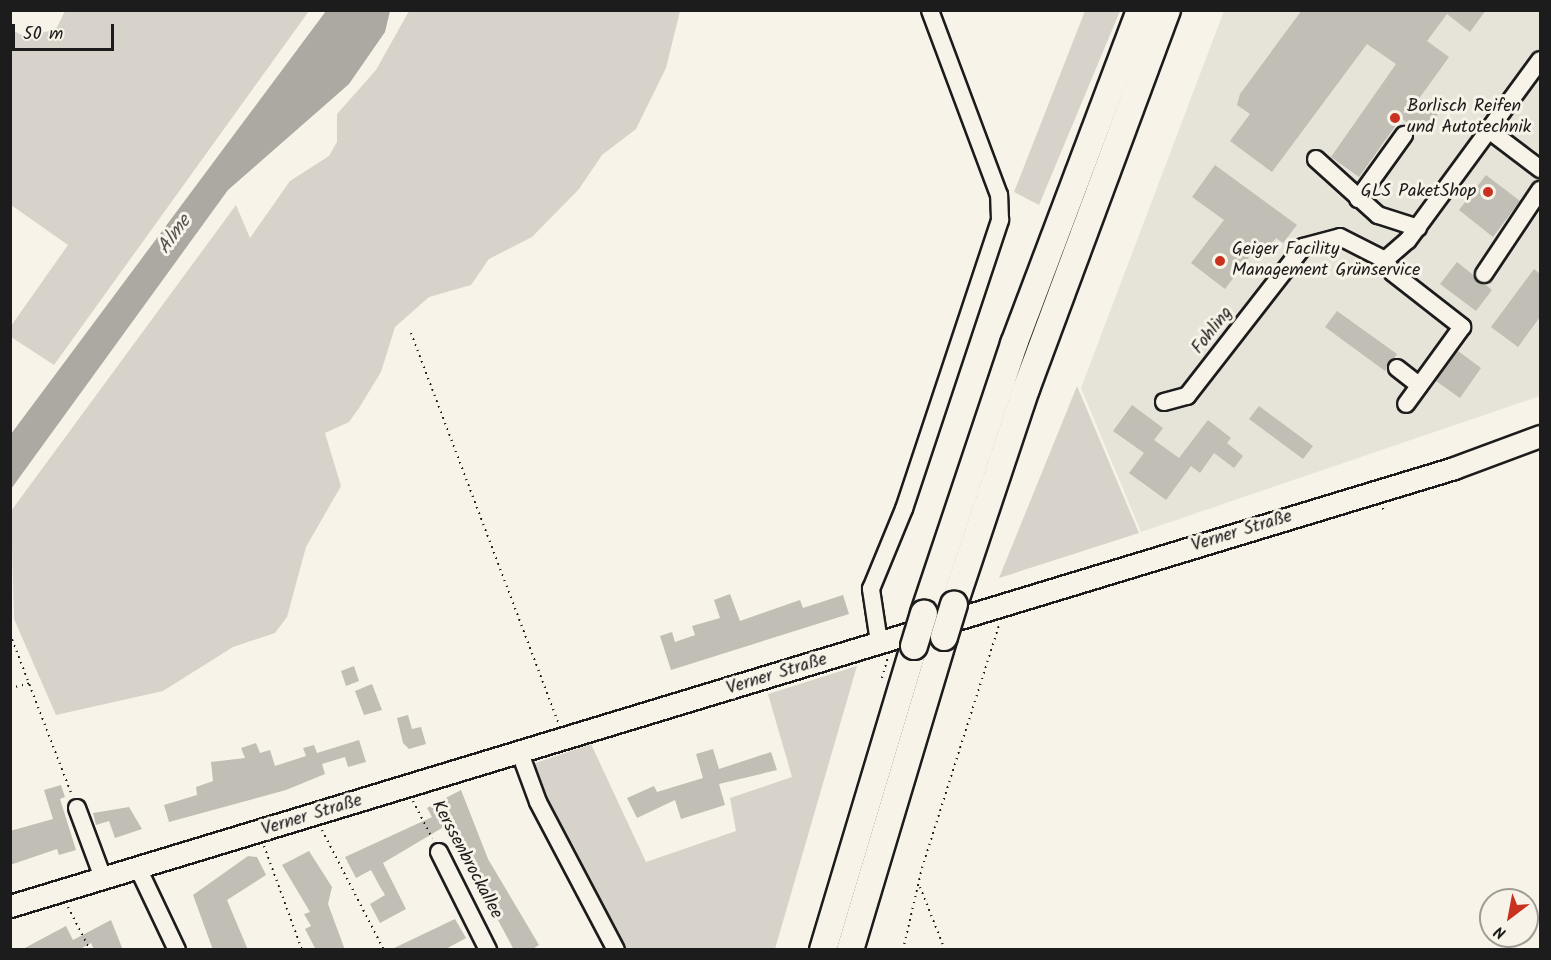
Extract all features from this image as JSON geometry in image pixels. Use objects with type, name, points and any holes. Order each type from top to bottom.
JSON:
[{"type":"highway","points":[[823,950],[924,613],[1014,344],[1140,10]]},
{"type":"highway","points":[[850,950],[954,604],[1030,378],[1168,14]]},
{"type":"main road","name":"Verner Straße","points":[[10,906],[564,739],[884,649],[997,608],[1482,459],[1540,436]]},
{"type":"street","points":[[884,649],[871,589],[904,509],[1000,220],[999,195],[930,10]]},
{"type":"street","points":[[1406,404],[1462,327],[1393,273],[1385,260],[1418,228],[1540,60]]},
{"type":"street","points":[[1490,131],[1540,169]]},
{"type":"street","points":[[1358,199],[1404,135]]},
{"type":"street","points":[[1316,159],[1358,199],[1388,221],[1418,228]]},
{"type":"street","points":[[1484,274],[1540,189]]},
{"type":"street","name":"Fohling","points":[[1164,402],[1187,396],[1303,247],[1340,237],[1385,260]]},
{"type":"street","points":[[1397,368],[1419,385]]},
{"type":"street","points":[[519,753],[538,802],[616,950]]},
{"type":"street","points":[[77,808],[103,878]]},
{"type":"street","name":"Kerssenbrockallee","points":[[439,852],[488,950]]},
{"type":"street","points":[[138,868],[177,950]]},
{"type":"path","points":[[411,333],[564,739]]},
{"type":"path","points":[[903,950],[999,626],[997,608]]},
{"type":"path","points":[[10,634],[31,683],[77,808]]},
{"type":"path","points":[[882,678],[884,649]]},
{"type":"path","points":[[10,688],[31,683]]},
{"type":"path","name":"Kerssenbrockallee","points":[[406,787],[439,852]]},
{"type":"path","points":[[314,815],[384,950]]},
{"type":"path","points":[[258,832],[302,950]]},
{"type":"path","points":[[920,887],[945,950]]},
{"type":"path","points":[[59,891],[90,950]]},
{"type":"shaded area","points":[[65,11],[309,11],[54,365],[11,337],[11,326],[68,245],[11,205],[10,29],[26,37],[56,29]]},
{"type":"shaded area","points":[[409,11],[680,11],[666,68],[636,129],[602,155],[579,189],[532,237],[489,259],[471,285],[429,297],[395,327],[381,372],[359,408],[349,422],[325,433],[341,486],[306,547],[287,617],[275,633],[233,647],[163,691],[56,715],[14,619],[11,511],[236,205],[250,238],[290,181],[329,156],[337,142],[337,114],[376,70]]},
{"type":"shaded area","points":[[1085,11],[1120,11],[1039,205],[1014,192]]},
{"type":"shaded area","points":[[1224,11],[1540,11],[1540,396],[1141,532],[1081,388]]},
{"type":"shaded area","points":[[1077,386],[1139,533],[999,578]]},
{"type":"shaded area","points":[[857,666],[775,949],[622,949],[535,788],[530,765],[591,744],[646,862],[736,831],[730,798],[792,777],[768,694]]},
{"type":"water","name":"Alme","points":[[326,11],[390,11],[385,32],[349,84],[228,190],[11,489],[11,434]]},
{"type":"building","points":[[1302,10],[1486,10],[1470,32],[1447,14],[1427,41],[1449,57],[1418,100],[1438,115],[1417,130],[1401,118],[1359,177],[1331,157],[1396,64],[1367,44],[1272,172],[1230,141],[1250,114],[1237,105],[1240,94]]},
{"type":"building","points":[[1215,165],[1297,225],[1283,243],[1276,238],[1266,251],[1258,245],[1225,289],[1191,263],[1224,220],[1192,197]]},
{"type":"building","points":[[1486,175],[1520,201],[1493,237],[1459,210]]},
{"type":"building","points":[[1457,262],[1492,290],[1476,311],[1440,284]]},
{"type":"building","points":[[1534,269],[1540,274],[1540,317],[1518,347],[1491,327]]},
{"type":"building","points":[[1337,311],[1397,354],[1385,371],[1325,327]]},
{"type":"building","points":[[1458,351],[1481,368],[1460,398],[1436,381]]},
{"type":"building","points":[[1132,405],[1163,428],[1154,440],[1179,458],[1208,420],[1231,438],[1227,443],[1243,456],[1234,468],[1214,453],[1200,473],[1191,466],[1166,500],[1129,473],[1144,453],[1113,431]]},
{"type":"building","points":[[1259,406],[1313,446],[1303,459],[1249,419]]},
{"type":"building","points":[[730,594],[740,621],[800,600],[803,608],[843,595],[849,614],[671,670],[660,636],[672,632],[675,642],[695,635],[692,626],[720,618],[714,600]]},
{"type":"building","points":[[354,666],[359,681],[346,686],[341,671]]},
{"type":"building","points":[[372,684],[382,710],[364,715],[355,691]]},
{"type":"building","points":[[408,715],[412,729],[421,727],[426,744],[409,749],[403,743],[397,718]]},
{"type":"building","points":[[359,740],[366,762],[348,767],[345,757],[322,764],[325,774],[286,790],[169,822],[164,805],[197,795],[196,787],[213,781],[211,762],[245,758],[241,748],[256,743],[260,753],[270,750],[275,766],[306,756],[303,748],[314,745],[317,753]]},
{"type":"building","points":[[713,749],[719,769],[771,752],[777,770],[719,784],[725,805],[681,819],[675,800],[637,818],[627,798],[654,786],[657,792],[703,778],[696,754]]},
{"type":"building","points":[[61,785],[65,797],[60,799],[76,850],[59,855],[57,849],[10,865],[10,831],[53,819],[44,790]]},
{"type":"building","points":[[461,790],[488,859],[539,945],[531,950],[514,950],[447,825],[383,863],[406,909],[380,923],[370,904],[385,895],[371,870],[356,878],[345,857],[432,817],[427,808]]},
{"type":"building","points":[[129,807],[142,829],[115,838],[109,821],[96,825],[93,813]]},
{"type":"building","points":[[309,851],[332,887],[328,904],[345,950],[316,950],[305,929],[311,926],[304,914],[310,912],[282,865]]},
{"type":"building","points":[[248,856],[257,857],[266,875],[227,900],[248,950],[213,950],[193,895]]},
{"type":"building","points":[[455,919],[466,938],[444,950],[390,950]]},
{"type":"building","points":[[111,920],[123,950],[94,950],[91,943],[78,950],[21,950],[66,926],[73,940]]},
{"type":"place","name":"Borlisch Reifen und Autotechnik","points":[[1395,118]]},
{"type":"place","name":"GLS PaketShop","points":[[1488,192]]},
{"type":"place","name":"Geiger Facility Management Grünservice","points":[[1220,261]]}]
